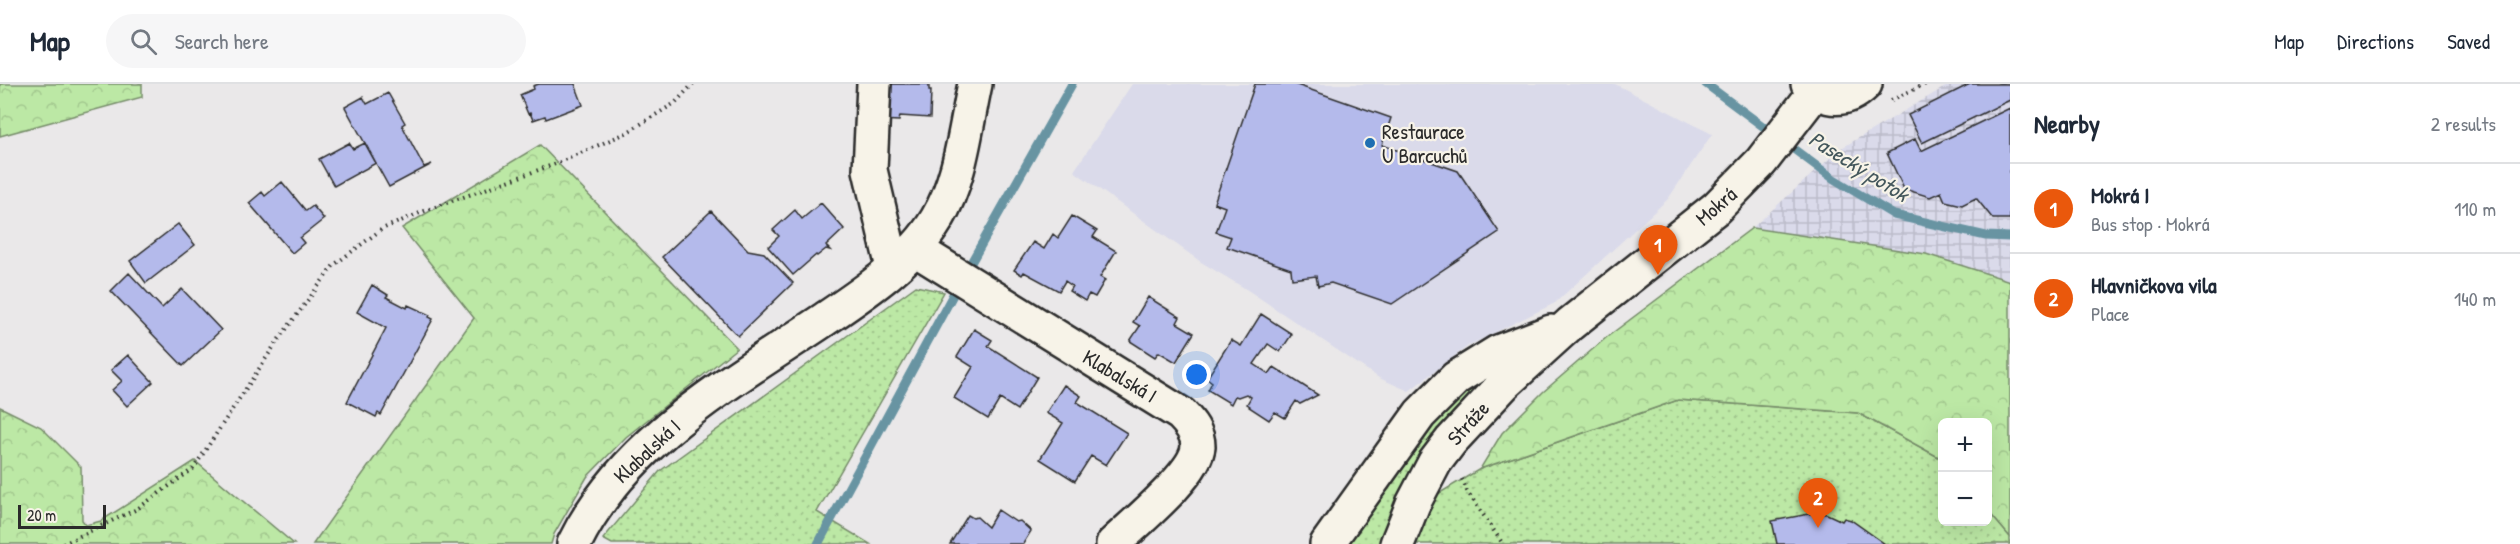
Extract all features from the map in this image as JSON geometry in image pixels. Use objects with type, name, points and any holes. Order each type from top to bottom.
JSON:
[{"type":"street","points":[[874,84],[870,170],[904,258]]},
{"type":"street","name":"Klabalská I","points":[[574,544],[605,491],[642,452],[720,390],[858,297],[904,258],[936,221],[955,180],[975,84]]},
{"type":"street","points":[[1811,88],[1835,99],[1857,92],[1864,84]]},
{"type":"street","name":"Mokrá","points":[[1570,324],[1716,208],[1743,183],[1780,138],[1811,88]]},
{"type":"street","name":"Klabalská I","points":[[904,258],[950,272],[1181,414],[1194,431],[1197,438],[1197,455],[1188,471],[1113,544]]},
{"type":"street","points":[[1327,544],[1420,414],[1456,378],[1498,352],[1570,324]]},
{"type":"street","name":"Stráže","points":[[1397,544],[1418,493],[1435,462],[1451,441],[1504,384],[1570,324]]},
{"type":"path","points":[[63,544],[137,509],[193,469],[276,343],[334,265],[382,229],[427,210],[558,163],[626,133],[675,103],[693,84]]},
{"type":"path","points":[[1451,441],[1454,461],[1467,491],[1503,544]]},
{"type":"shaded area","points":[[1132,84],[1615,84],[1712,134],[1668,199],[1555,303],[1468,346],[1409,391],[1379,378],[1246,289],[1201,262],[1074,171]]},
{"type":"shaded area","points":[[1950,84],[2010,84],[2010,281],[1926,254],[1752,228],[1840,149]]},
{"type":"green space","points":[[0,84],[142,84],[142,97],[0,136]]},
{"type":"green space","points":[[540,145],[737,348],[626,437],[587,477],[554,534],[551,544],[313,544],[474,318],[402,228]]},
{"type":"green space","points":[[1752,228],[1926,254],[2010,281],[2010,537],[1992,516],[1992,418],[1938,418],[1938,457],[1858,413],[1678,400],[1480,469],[1502,433],[1543,392],[1607,337]]},
{"type":"green space","points":[[916,286],[944,292],[817,512],[870,544],[612,544],[603,539],[660,471]]},
{"type":"green space","points":[[1495,373],[1388,544],[1338,544],[1440,407]]},
{"type":"green space","points":[[1678,400],[1858,413],[1938,457],[1938,526],[1992,526],[1992,516],[2010,537],[2010,544],[1411,544],[1428,500],[1480,469]]},
{"type":"green space","points":[[0,407],[41,427],[81,467],[82,520],[86,525],[101,521],[195,461],[294,544],[0,544]]},
{"type":"building","points":[[575,84],[583,105],[546,119],[545,116],[533,120],[520,95],[534,89],[533,86]]},
{"type":"building","points":[[881,84],[929,84],[929,90],[931,90],[930,118],[900,116],[899,121],[879,120]]},
{"type":"building","points":[[1255,84],[1294,84],[1391,118],[1382,145],[1458,171],[1499,232],[1392,304],[1331,283],[1318,286],[1316,276],[1292,279],[1291,269],[1227,247],[1231,237],[1216,232],[1225,207],[1214,203]]},
{"type":"building","points":[[1970,84],[2010,84],[2010,100],[1922,143],[1908,115]]},
{"type":"building","points":[[388,93],[405,123],[402,125],[424,167],[432,164],[389,187],[345,107],[363,97],[367,104]]},
{"type":"building","points":[[2010,108],[2010,219],[1993,219],[1976,198],[1962,205],[1945,201],[1941,192],[1930,197],[1904,189],[1887,153],[1915,139],[1921,151]]},
{"type":"building","points":[[349,143],[353,149],[365,143],[376,163],[334,186],[319,159]]},
{"type":"building","points":[[282,182],[306,211],[313,206],[324,219],[300,238],[304,243],[292,253],[249,203],[262,192],[265,196]]},
{"type":"building","points":[[821,203],[844,229],[826,246],[830,250],[826,249],[816,255],[793,275],[768,247],[779,236],[773,230],[795,210],[802,219]]},
{"type":"building","points":[[711,211],[748,250],[764,253],[793,283],[738,336],[662,257]]},
{"type":"building","points":[[1072,216],[1097,231],[1093,237],[1116,251],[1100,277],[1105,280],[1095,297],[1089,294],[1085,301],[1069,291],[1072,286],[1065,281],[1059,291],[1024,272],[1022,275],[1014,270],[1033,242],[1044,249],[1053,234],[1058,238]]},
{"type":"building","points":[[178,224],[195,245],[146,283],[130,261]]},
{"type":"building","points":[[129,273],[162,308],[182,289],[221,330],[183,366],[111,291]]},
{"type":"building","points":[[372,285],[388,295],[386,297],[407,308],[408,305],[430,315],[429,317],[433,319],[381,415],[378,413],[376,417],[347,402],[386,328],[357,312]]},
{"type":"building","points":[[1148,297],[1180,317],[1177,323],[1194,333],[1176,362],[1159,352],[1155,357],[1130,341],[1140,326],[1133,322]]},
{"type":"building","points":[[1261,314],[1292,334],[1280,352],[1268,344],[1254,364],[1269,374],[1274,367],[1318,395],[1300,404],[1296,401],[1285,418],[1275,412],[1269,420],[1249,407],[1247,404],[1251,397],[1246,394],[1235,396],[1231,404],[1208,390],[1212,382],[1207,378],[1231,340],[1241,346]]},
{"type":"building","points":[[974,329],[992,340],[988,346],[1037,377],[1017,410],[1000,399],[988,419],[954,398],[973,367],[957,357]]},
{"type":"building","points":[[128,355],[153,382],[127,406],[112,390],[122,381],[111,370]]},
{"type":"building","points":[[1064,385],[1081,396],[1077,402],[1127,433],[1106,465],[1091,456],[1075,481],[1040,459],[1063,423],[1046,413]]},
{"type":"building","points":[[998,510],[1016,522],[1020,521],[1031,531],[1023,544],[950,544],[968,515],[973,518],[977,517],[988,527]]},
{"type":"building","points":[[1814,513],[1827,514],[1842,521],[1844,518],[1851,520],[1885,544],[1777,544],[1772,521]]},
{"type":"waterway","points":[[818,544],[955,291],[1072,84]]},
{"type":"waterway","name":"Pasecký potok","points":[[1706,84],[1834,179],[1894,215],[1986,236],[2010,237]]},
{"type":"place","name":"Restaurace U Barcuchů","points":[[1370,143]]},
{"type":"place","name":"Mokrá I","points":[[1658,275]]},
{"type":"place","name":"Hlavničkova vila","points":[[1818,528]]}]
